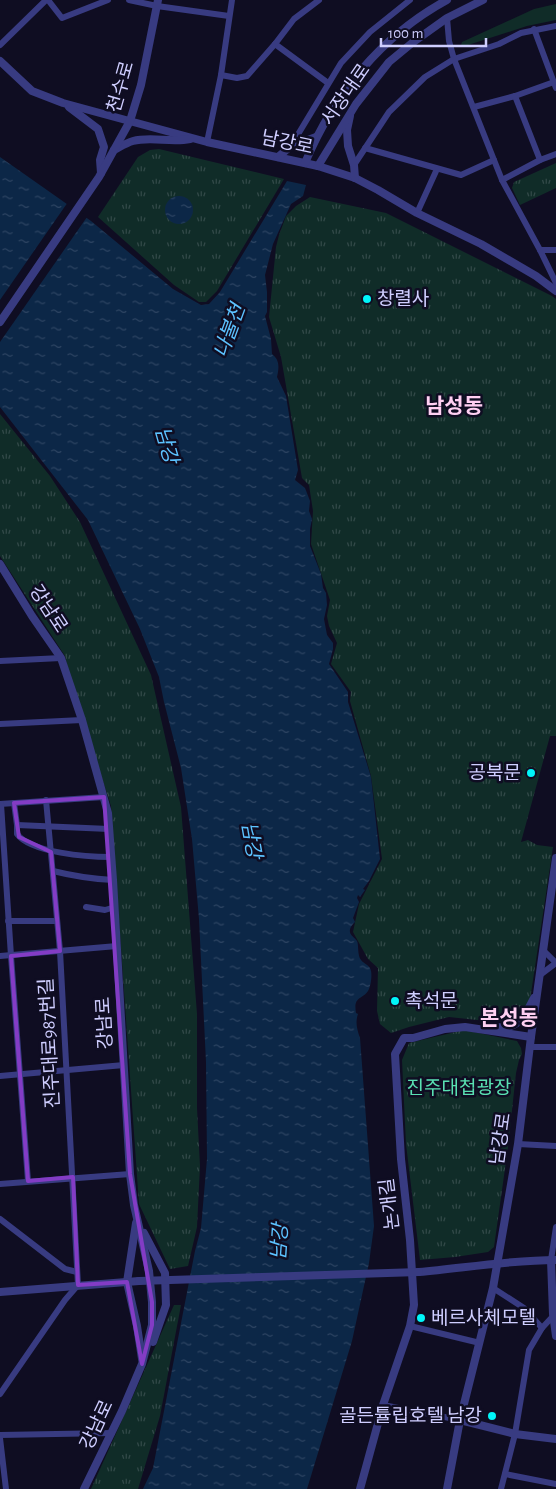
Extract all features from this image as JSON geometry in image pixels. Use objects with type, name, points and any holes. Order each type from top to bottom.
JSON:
[{"type":"street","points":[[0,45],[47,0],[62,18],[108,0]]},
{"type":"street","points":[[128,0],[158,3],[229,16]]},
{"type":"street","points":[[207,142],[221,75],[232,0]]},
{"type":"street","points":[[221,75],[237,78],[247,76],[294,19],[319,0]]},
{"type":"street","name":"남강로","points":[[291,146],[341,63],[370,32],[410,0]]},
{"type":"street","name":"서장대로","points":[[305,163],[316,137],[346,89],[376,54],[405,27],[425,12],[447,0]]},
{"type":"street","name":"서장대로","points":[[318,166],[356,104],[390,62],[412,43],[447,18],[483,0]]},
{"type":"street","name":"천수로","points":[[0,322],[100,175],[130,121],[141,85],[158,3]]},
{"type":"street","points":[[447,18],[449,40],[454,59],[502,180],[556,283]]},
{"type":"street","points":[[354,165],[390,112],[425,76],[454,59],[499,44],[521,33],[556,26]]},
{"type":"street","points":[[474,107],[555,85],[534,29]]},
{"type":"street","points":[[275,44],[328,83]]},
{"type":"street","name":"남강로","points":[[0,61],[32,90],[63,103],[207,142],[318,166],[355,178],[417,213],[480,244],[536,276],[556,291]]},
{"type":"street","points":[[515,96],[540,160]]},
{"type":"street","points":[[63,103],[98,129],[104,147],[100,160],[100,175]]},
{"type":"street","points":[[351,112],[348,146],[354,165],[355,178]]},
{"type":"street","points":[[278,157],[291,146],[316,137]]},
{"type":"street","points":[[114,150],[132,141],[160,139],[180,141],[192,138]]},
{"type":"street","points":[[365,148],[461,175],[494,160]]},
{"type":"street","points":[[502,180],[540,160],[556,154]]},
{"type":"street","points":[[417,213],[436,168]]},
{"type":"street","points":[[540,250],[556,250]]},
{"type":"street","name":"강남로","points":[[0,564],[61,658],[82,720],[108,813],[130,1174],[137,1219],[149,1271],[152,1325],[142,1364],[112,1433],[84,1489]]},
{"type":"street","points":[[0,661],[61,658]]},
{"type":"street","points":[[0,724],[82,720]]},
{"type":"street","points":[[28,1181],[21,1074],[10,956],[1,804],[104,796]]},
{"type":"street","name":"진주대로987번길","points":[[46,800],[60,951],[78,1285]]},
{"type":"street","points":[[14,803],[18,824],[17,834],[19,837],[51,852],[95,858],[111,857]]},
{"type":"street","points":[[18,824],[109,829]]},
{"type":"street","name":"남강로","points":[[447,1489],[460,1420],[494,1288],[518,1144],[537,992],[555,880],[556,858]]},
{"type":"street","points":[[53,871],[99,880],[113,880]]},
{"type":"street","points":[[86,906],[105,910],[115,907]]},
{"type":"street","points":[[8,921],[57,921]]},
{"type":"street","points":[[0,932],[9,932]]},
{"type":"street","points":[[0,956],[117,946]]},
{"type":"street","points":[[540,975],[556,963],[544,950]]},
{"type":"street","points":[[478,1028],[504,1028],[520,1021],[526,1015],[537,992]]},
{"type":"street","name":"논개길","points":[[360,1489],[383,1405],[410,1326],[414,1305],[410,1240],[401,1159],[395,1054],[404,1038],[412,1038],[445,1029],[478,1028],[531,1037]]},
{"type":"street","points":[[530,1047],[556,1047]]},
{"type":"street","points":[[0,1076],[124,1065]]},
{"type":"street","points":[[518,1144],[556,1146]]},
{"type":"street","points":[[0,1184],[130,1174]]},
{"type":"street","points":[[0,1219],[65,1269],[76,1272]]},
{"type":"street","points":[[137,1219],[127,1282],[137,1326],[142,1364]]},
{"type":"street","points":[[137,1219],[164,1273],[166,1305],[148,1354],[142,1364]]},
{"type":"street","points":[[556,1227],[553,1260],[556,1336]]},
{"type":"street","points":[[0,1292],[127,1282],[419,1272],[498,1263],[553,1260]]},
{"type":"street","points":[[0,1394],[65,1300],[78,1285]]},
{"type":"street","points":[[494,1288],[524,1308],[542,1328]]},
{"type":"street","points":[[501,1489],[515,1434],[528,1350],[542,1328],[555,1314]]},
{"type":"street","points":[[410,1326],[480,1343]]},
{"type":"street","points":[[383,1405],[460,1420],[515,1434],[556,1439]]},
{"type":"street","points":[[6,1489],[0,1437],[112,1433]]},
{"type":"street","points":[[505,1474],[556,1484]]},
{"type":"highlighted area","points":[[104,797],[130,1174],[152,1302],[152,1325],[142,1364],[127,1282],[78,1285],[73,1177],[28,1181],[11,956],[60,951],[51,852],[19,837],[14,803]]},
{"type":"green space","points":[[556,4],[556,20],[527,26],[465,46],[461,45],[462,42],[534,9]]},
{"type":"green space","points":[[159,149],[284,179],[217,291],[206,302],[199,302],[174,285],[98,217],[138,157],[150,150]]},
{"type":"green space","points":[[556,163],[556,188],[520,205],[512,188],[514,182]]},
{"type":"green space","points":[[310,197],[386,213],[556,299],[556,736],[550,736],[521,842],[528,840],[537,845],[553,847],[530,1000],[528,1007],[515,1021],[496,1022],[449,1017],[391,1033],[380,1024],[377,1011],[378,968],[368,959],[353,932],[359,904],[382,859],[371,776],[350,701],[351,692],[331,664],[337,643],[329,626],[327,616],[330,600],[311,544],[313,511],[309,485],[302,478],[281,357],[269,317],[276,247],[279,235],[286,216],[296,206]]},
{"type":"green space","points":[[0,414],[50,476],[80,522],[151,675],[181,807],[197,1014],[197,1108],[200,1166],[197,1227],[188,1266],[170,1269],[139,1204],[111,806],[71,682],[65,656],[0,556]]},
{"type":"green space","name":"진주대첩광장","points":[[464,1030],[517,1041],[522,1054],[516,1073],[494,1247],[488,1252],[420,1260],[406,1144],[402,1060],[409,1043]]},
{"type":"green space","points":[[174,1305],[181,1305],[160,1416],[138,1489],[91,1489]]},
{"type":"water","points":[[0,157],[91,221],[173,289],[201,305],[209,304],[220,292],[287,181],[306,185],[303,196],[291,204],[273,244],[265,275],[267,312],[265,316],[271,339],[272,354],[278,364],[277,377],[286,396],[298,470],[295,480],[305,488],[310,501],[309,511],[312,519],[310,546],[326,593],[327,605],[324,619],[327,635],[333,643],[329,664],[348,692],[348,702],[371,777],[380,859],[363,889],[365,890],[360,897],[358,895],[359,902],[353,918],[355,922],[351,926],[350,931],[357,941],[360,958],[369,967],[371,973],[369,989],[357,1001],[355,1008],[358,1014],[357,1029],[360,1038],[374,1226],[369,1263],[352,1341],[307,1489],[143,1489],[153,1468],[201,1228],[207,1159],[206,1062],[199,919],[192,839],[181,768],[159,677],[140,629],[88,520],[0,407]]},
{"type":"water","points":[[179,196],[189,200],[193,210],[189,220],[179,224],[169,220],[165,210],[169,200]]},
{"type":"pier","points":[[68,202],[87,217],[0,342],[0,300]]},
{"type":"place","name":"창렬사","points":[[367,299]]},
{"type":"place","name":"공북문","points":[[531,773]]},
{"type":"place","name":"촉석문","points":[[395,1001]]},
{"type":"place","name":"베르사체모텔","points":[[421,1318]]},
{"type":"place","name":"골든튤립호텔 남강","points":[[492,1416]]},
{"type":"district","name":"남성동","points":[[454,406]]},
{"type":"district","name":"본성동","points":[[509,1018]]},
{"type":"water label","name":"나불천","points":[[230,331]]},
{"type":"water label","name":"남강","points":[[166,445]]},
{"type":"water label","name":"남강","points":[[251,840]]},
{"type":"water label","name":"남강","points":[[280,1242]]}]
